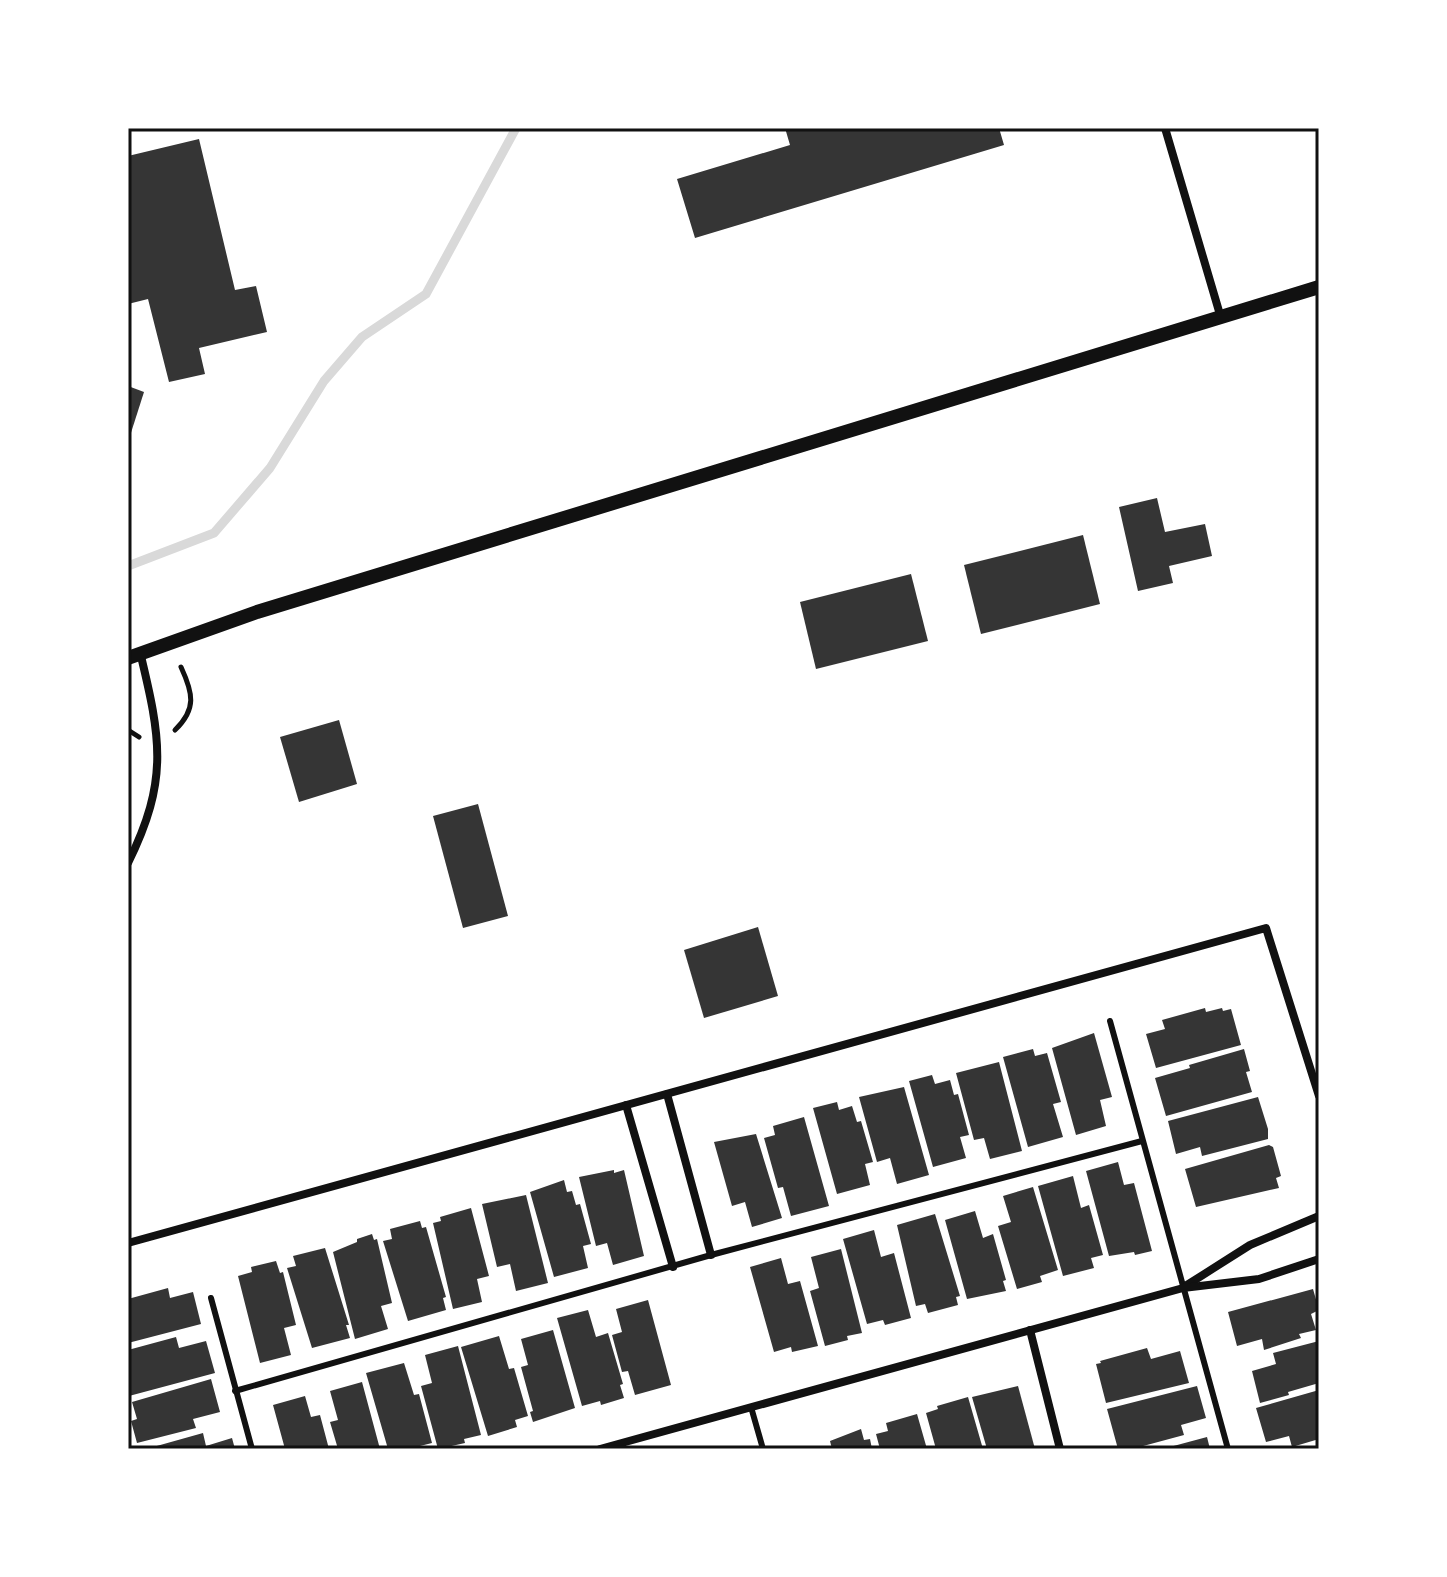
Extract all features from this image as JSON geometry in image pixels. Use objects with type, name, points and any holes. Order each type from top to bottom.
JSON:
[{"type":"street","points":[[1165,128],[1221,318]]},
{"type":"street","points":[[128,863],[145,828],[157,784],[155,715],[134,655],[257,612],[1319,287]]},
{"type":"street","points":[[128,1243],[1266,928],[1319,1096]]},
{"type":"street","points":[[667,1094],[711,1255]]},
{"type":"street","points":[[626,1105],[673,1267]]},
{"type":"street","points":[[1183,1288],[1250,1245],[1319,1216]]},
{"type":"street","points":[[600,1449],[1183,1288],[1259,1279],[1319,1259]]},
{"type":"street","points":[[1030,1330],[1060,1449]]},
{"type":"lane","points":[[1110,1021],[1228,1449]]},
{"type":"lane","points":[[235,1391],[711,1255],[1142,1141]]},
{"type":"lane","points":[[211,1298],[252,1449]]},
{"type":"lane","points":[[751,1407],[763,1449]]},
{"type":"path","points":[[174,731],[187,719],[191,706],[189,685],[181,667]]},
{"type":"building","points":[[785,128],[999,128],[1004,145],[695,238],[677,179],[790,145]]},
{"type":"building","points":[[199,139],[235,290],[256,286],[267,332],[199,348],[205,374],[169,382],[148,299],[128,304],[128,156]]},
{"type":"building","points":[[128,386],[144,392],[129,439],[128,439]]},
{"type":"building","points":[[1157,498],[1165,532],[1205,524],[1212,556],[1169,566],[1173,583],[1138,591],[1119,507]]},
{"type":"building","points":[[1083,535],[1100,604],[981,634],[964,565]]},
{"type":"building","points":[[911,574],[928,641],[816,669],[800,602]]},
{"type":"building","points":[[339,720],[357,784],[299,802],[280,737]]},
{"type":"building","points":[[478,804],[508,916],[463,928],[433,816]]},
{"type":"building","points":[[758,927],[778,996],[704,1018],[684,950]]},
{"type":"building","points":[[1205,1008],[1206,1012],[1231,1009],[1241,1045],[1156,1068],[1146,1034],[1165,1029],[1162,1020]]},
{"type":"building","points":[[1094,1033],[1112,1097],[1100,1100],[1106,1126],[1076,1135],[1052,1048]]},
{"type":"building","points":[[1033,1049],[1035,1056],[1047,1053],[1061,1102],[1053,1104],[1063,1137],[1028,1147],[1003,1057]]},
{"type":"building","points":[[1244,1049],[1252,1092],[1166,1116],[1155,1078]]},
{"type":"building","points":[[999,1062],[1022,1151],[990,1159],[984,1138],[974,1140],[956,1073]]},
{"type":"building","points":[[932,1075],[935,1084],[950,1080],[954,1095],[958,1094],[969,1135],[960,1137],[966,1158],[933,1167],[909,1081]]},
{"type":"building","points":[[904,1087],[929,1175],[897,1184],[890,1158],[877,1162],[859,1097]]},
{"type":"building","points":[[1258,1097],[1268,1139],[1202,1156],[1200,1147],[1176,1154],[1168,1121]]},
{"type":"building","points":[[837,1102],[839,1110],[852,1106],[857,1122],[861,1121],[873,1162],[865,1164],[870,1185],[837,1194],[813,1108]]},
{"type":"building","points":[[804,1117],[829,1206],[791,1216],[783,1187],[778,1188],[764,1138],[775,1135],[773,1126]]},
{"type":"building","points":[[756,1134],[782,1218],[752,1227],[745,1202],[732,1206],[714,1142]]},
{"type":"building","points":[[1269,1145],[1273,1147],[1281,1176],[1276,1178],[1279,1188],[1196,1207],[1185,1169]]},
{"type":"building","points":[[1118,1162],[1124,1185],[1134,1183],[1152,1251],[1109,1256],[1086,1171]]},
{"type":"building","points":[[614,1170],[614,1173],[624,1170],[644,1256],[613,1265],[607,1243],[596,1246],[579,1177]]},
{"type":"building","points":[[1073,1176],[1081,1208],[1089,1205],[1103,1255],[1091,1258],[1094,1268],[1063,1276],[1038,1186]]},
{"type":"building","points":[[564,1180],[567,1192],[572,1191],[576,1205],[580,1204],[591,1244],[583,1246],[588,1268],[554,1277],[530,1192]]},
{"type":"building","points":[[1033,1187],[1058,1270],[1040,1276],[1042,1282],[1017,1289],[998,1226],[1011,1222],[1003,1196]]},
{"type":"building","points":[[526,1195],[548,1283],[516,1291],[510,1264],[497,1267],[482,1204]]},
{"type":"building","points":[[471,1208],[489,1276],[477,1279],[482,1302],[453,1309],[433,1223],[441,1221],[440,1217]]},
{"type":"building","points":[[975,1211],[983,1238],[993,1234],[1006,1280],[1003,1281],[1006,1291],[967,1299],[945,1220]]},
{"type":"building","points":[[935,1214],[960,1296],[956,1297],[958,1305],[928,1313],[925,1304],[916,1306],[897,1225]]},
{"type":"building","points":[[420,1221],[422,1228],[426,1227],[446,1297],[443,1298],[446,1310],[408,1321],[383,1241],[392,1239],[390,1229]]},
{"type":"building","points":[[874,1230],[881,1257],[894,1253],[911,1318],[885,1325],[883,1320],[867,1324],[843,1239]]},
{"type":"building","points":[[372,1234],[374,1240],[377,1239],[392,1303],[381,1306],[388,1329],[355,1339],[333,1252]]},
{"type":"building","points":[[325,1248],[349,1325],[346,1325],[350,1338],[312,1348],[287,1268],[296,1266],[293,1256]]},
{"type":"building","points":[[841,1249],[862,1333],[825,1346],[810,1291],[819,1288],[811,1257]]},
{"type":"building","points":[[781,1258],[788,1284],[800,1281],[818,1346],[792,1352],[791,1347],[774,1352],[750,1267]]},
{"type":"building","points":[[276,1261],[280,1273],[283,1272],[296,1325],[284,1328],[291,1355],[260,1363],[238,1276],[252,1272],[251,1267]]},
{"type":"building","points":[[168,1288],[170,1298],[193,1292],[201,1324],[128,1343],[128,1299]]},
{"type":"building","points":[[1313,1289],[1319,1310],[1311,1314],[1316,1330],[1264,1350],[1262,1339],[1237,1346],[1228,1312]]},
{"type":"building","points":[[648,1300],[671,1385],[635,1395],[628,1371],[622,1372],[612,1335],[622,1332],[616,1309]]},
{"type":"building","points":[[588,1310],[596,1337],[608,1333],[624,1398],[601,1405],[600,1401],[582,1406],[557,1318]]},
{"type":"building","points":[[553,1330],[575,1408],[533,1422],[521,1367],[528,1365],[521,1339]]},
{"type":"building","points":[[499,1336],[509,1369],[514,1368],[528,1416],[515,1420],[517,1427],[488,1436],[461,1347]]},
{"type":"building","points":[[176,1337],[179,1348],[206,1341],[215,1373],[129,1396],[128,1350]]},
{"type":"building","points":[[1319,1341],[1319,1383],[1260,1403],[1252,1371],[1276,1364],[1273,1353]]},
{"type":"building","points":[[458,1346],[481,1435],[464,1439],[465,1443],[438,1449],[421,1386],[432,1383],[425,1355]]},
{"type":"building","points":[[1147,1348],[1151,1359],[1180,1351],[1189,1383],[1106,1403],[1096,1364]]},
{"type":"building","points":[[404,1363],[414,1395],[419,1394],[432,1443],[420,1446],[421,1449],[388,1449],[366,1373]]},
{"type":"building","points":[[211,1379],[220,1412],[193,1419],[196,1428],[137,1443],[131,1421],[137,1419],[132,1402]]},
{"type":"building","points":[[362,1382],[380,1449],[338,1449],[330,1422],[338,1420],[330,1391]]},
{"type":"building","points":[[1018,1386],[1035,1449],[987,1449],[972,1397]]},
{"type":"building","points":[[1197,1386],[1206,1418],[1181,1425],[1184,1435],[1132,1449],[1118,1449],[1107,1409]]},
{"type":"building","points":[[1319,1390],[1319,1439],[1292,1447],[1289,1436],[1266,1442],[1256,1408]]},
{"type":"building","points":[[305,1396],[311,1417],[320,1415],[329,1449],[285,1449],[273,1405]]},
{"type":"building","points":[[968,1397],[983,1449],[936,1449],[926,1413],[938,1409],[937,1406]]},
{"type":"building","points":[[917,1414],[927,1449],[880,1449],[876,1434],[888,1431],[886,1423]]},
{"type":"building","points":[[861,1429],[864,1440],[870,1439],[872,1449],[832,1449],[830,1441]]},
{"type":"building","points":[[203,1433],[206,1446],[232,1438],[235,1449],[146,1449]]},
{"type":"building","points":[[1207,1437],[1210,1449],[1166,1449],[1166,1448]]},
{"type":"waterway","points":[[128,566],[214,533],[270,468],[324,381],[362,337],[426,294],[516,128]]}]
